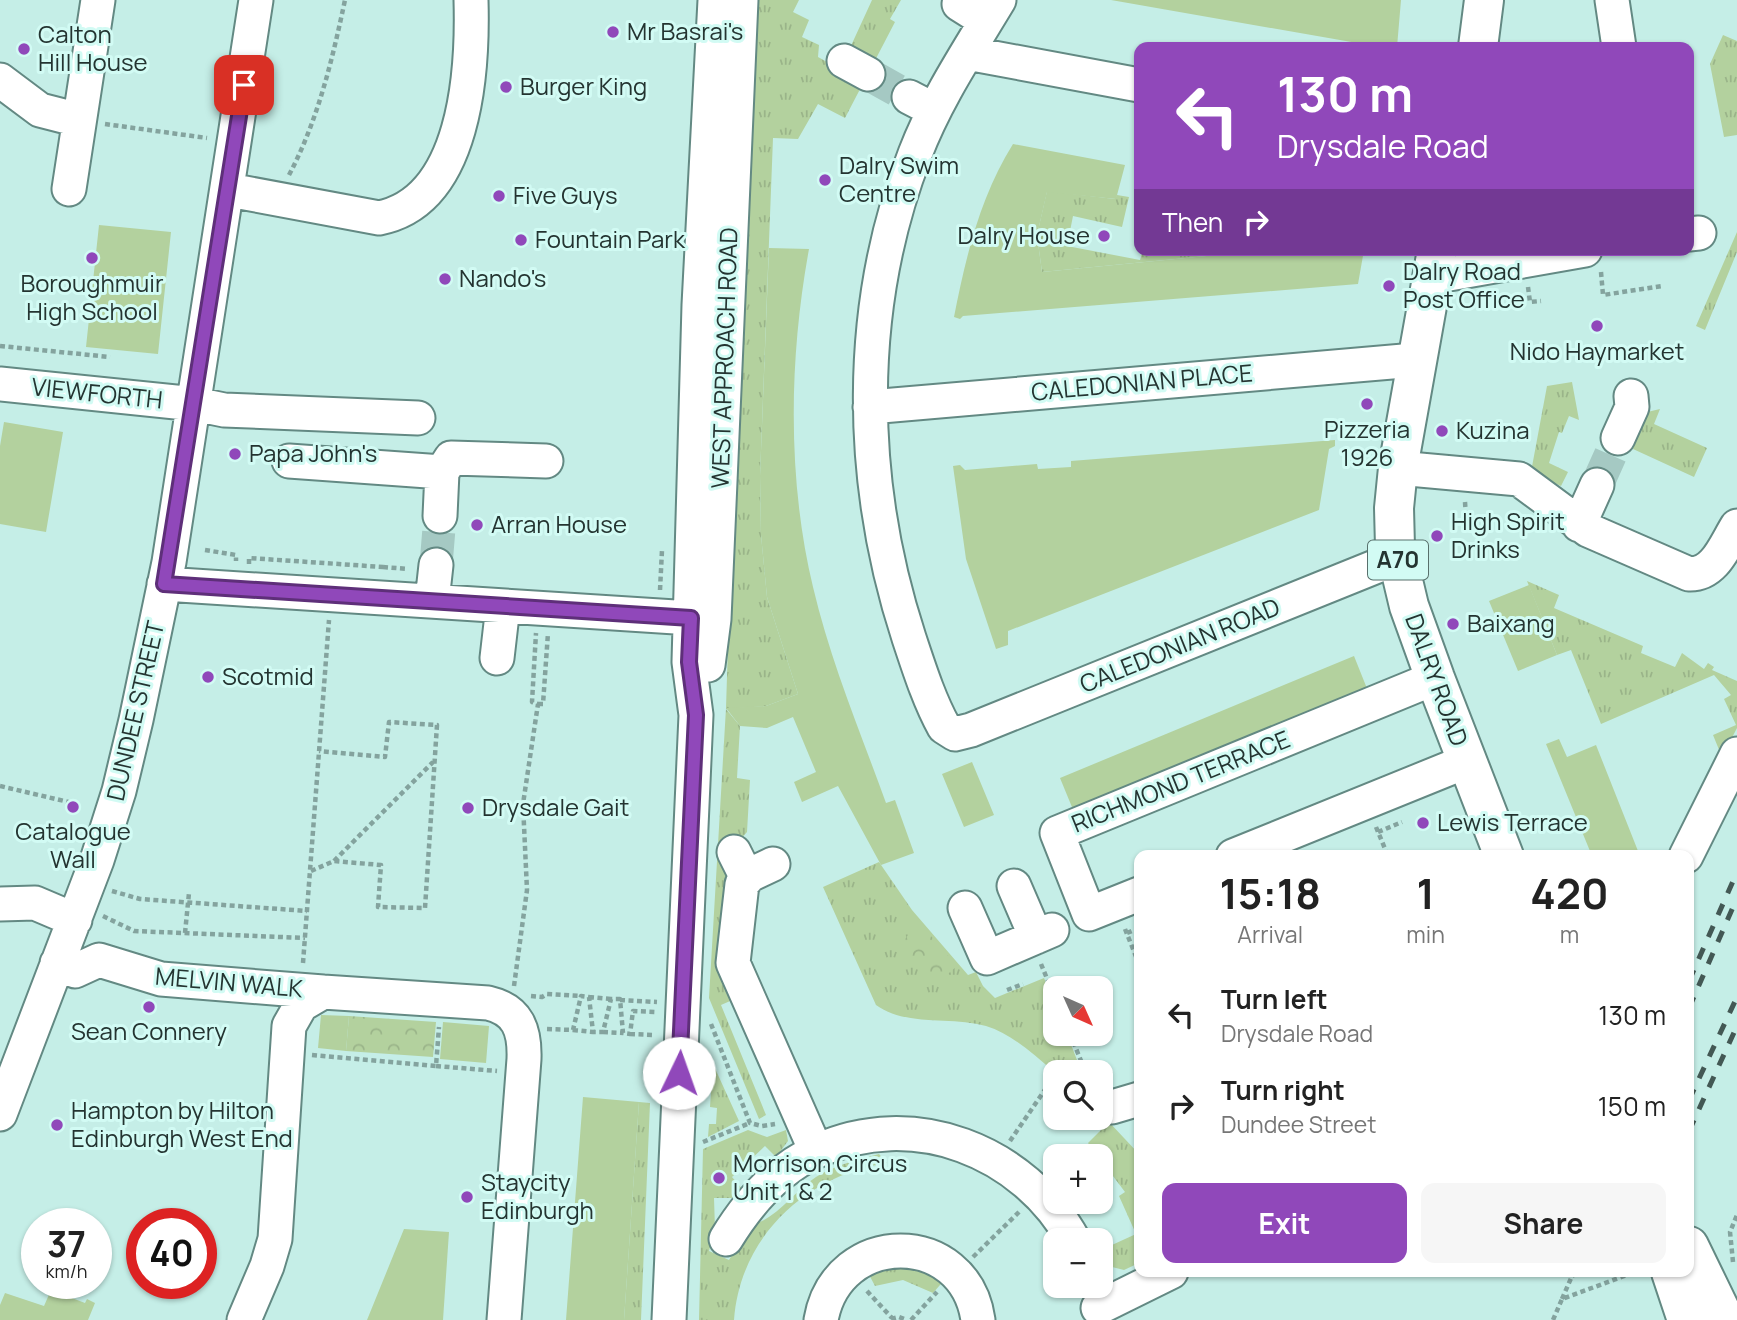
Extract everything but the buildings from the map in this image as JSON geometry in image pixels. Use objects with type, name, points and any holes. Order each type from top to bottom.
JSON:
[{"type":"main road","points":[[1479,42],[1484,0]]},
{"type":"main road","name":"DALRY ROAD","points":[[1434,264],[1398,468],[1394,508],[1397,558],[1409,606],[1434,678],[1502,850]]},
{"type":"main road","points":[[1694,1256],[1725,1320]]},
{"type":"main road","points":[[1673,1277],[1687,1320]]},
{"type":"street","points":[[69,189],[98,0]]},
{"type":"street","name":"DUNDEE STREET","points":[[0,1114],[81,903],[119,791],[164,584],[229,190],[256,0]]},
{"type":"street","points":[[229,190],[379,218],[403,211],[430,189],[450,156],[468,67],[471,0]]},
{"type":"street","name":"WEST APPROACH ROAD","points":[[696,715],[689,662],[699,305],[715,0]]},
{"type":"street","name":"WEST APPROACH ROAD","points":[[669,1320],[678,1022],[696,715],[709,663],[714,619],[741,0]]},
{"type":"street","points":[[1612,0],[1618,42]]},
{"type":"street","points":[[870,407],[873,332],[886,247],[906,179],[922,104],[967,53],[982,8]]},
{"type":"street","points":[[967,53],[1134,84]]},
{"type":"street","points":[[0,80],[48,115],[79,120]]},
{"type":"street","points":[[688,160],[710,128]]},
{"type":"street","points":[[685,199],[687,250],[699,305]]},
{"type":"street","points":[[1434,264],[1520,256]]},
{"type":"street","name":"CALEDONIAN PLACE","points":[[870,407],[1415,360]]},
{"type":"street","name":"VIEWFORTH","points":[[0,384],[195,404],[224,410],[418,418]]},
{"type":"street","points":[[1618,438],[1632,407],[1631,396]]},
{"type":"street","name":"CALEDONIAN ROAD","points":[[870,407],[880,519],[891,581],[920,670],[941,721],[953,734],[963,733],[1397,558]]},
{"type":"street","points":[[440,516],[442,472],[451,458],[546,461]]},
{"type":"street","points":[[289,461],[442,472]]},
{"type":"street","points":[[1398,468],[1519,479],[1579,524],[1682,572],[1695,574],[1713,565],[1737,526]]},
{"type":"street","points":[[1579,524],[1597,485]]},
{"type":"street","points":[[432,601],[436,565]]},
{"type":"street","points":[[164,584],[691,618]]},
{"type":"street","points":[[498,658],[503,606]]},
{"type":"street","name":"RICHMOND TERRACE","points":[[1134,896],[1087,915],[1057,833],[1434,678]]},
{"type":"street","points":[[1689,850],[1737,754]]},
{"type":"street","points":[[1248,850],[1465,762]]},
{"type":"street","points":[[751,865],[741,888],[733,963],[816,1151]]},
{"type":"street","points":[[965,908],[986,958],[1043,943],[1014,886]]},
{"type":"street","points":[[0,904],[81,903]]},
{"type":"street","name":"MELVIN WALK","points":[[57,963],[75,971],[99,960],[161,979],[313,981],[442,1000],[488,1003],[504,1009]]},
{"type":"street","points":[[245,1316],[267,1266],[275,1239],[289,1026],[313,981]]},
{"type":"street","points":[[504,1009],[517,1019],[524,1036],[504,1320]]},
{"type":"street","points":[[726,1239],[756,1196],[788,1169],[816,1151],[859,1137],[901,1133],[947,1140],[998,1160],[1045,1200],[1065,1228]]},
{"type":"street","points":[[821,1320],[827,1297],[848,1269],[868,1257],[890,1251],[925,1254],[946,1265],[963,1282],[975,1305],[978,1320]]},
{"type":"street","points":[[1096,1305],[1160,1277]]},
{"type":"path","points":[[276,198],[302,151],[329,76],[345,0]]},
{"type":"path","points":[[79,120],[236,141]]},
{"type":"path","points":[[1603,286],[1604,295],[1662,286]]},
{"type":"path","points":[[0,346],[110,357]]},
{"type":"path","points":[[205,550],[216,552]]},
{"type":"path","points":[[271,560],[383,567]]},
{"type":"path","points":[[313,981],[305,938],[329,619]]},
{"type":"path","points":[[504,1009],[513,995],[525,914],[527,890],[523,804],[535,703],[537,631]]},
{"type":"path","points":[[535,703],[543,704],[548,632]]},
{"type":"path","points":[[319,751],[385,757],[389,722],[437,725],[425,908],[377,907],[381,865],[334,861]]},
{"type":"path","points":[[311,871],[334,861],[433,761]]},
{"type":"path","points":[[0,786],[77,804]]},
{"type":"path","points":[[1386,850],[1377,829],[1402,822]]},
{"type":"path","points":[[186,933],[189,893]]},
{"type":"path","points":[[81,903],[140,900],[307,911]]},
{"type":"path","points":[[81,903],[134,931],[305,938]]},
{"type":"path","points":[[1134,929],[1126,931],[1134,951]]},
{"type":"path","points":[[1043,943],[1050,976]]},
{"type":"path","points":[[1007,990],[1023,984]]},
{"type":"path","points":[[542,1008],[542,997],[547,994],[620,999],[678,1022],[750,1123]]},
{"type":"path","points":[[573,1030],[581,996]]},
{"type":"path","points":[[589,997],[593,1032]]},
{"type":"path","points":[[603,1032],[611,999]]},
{"type":"path","points":[[620,999],[623,1033]]},
{"type":"path","points":[[436,1066],[442,1000]]},
{"type":"path","points":[[630,1034],[632,1011],[678,1022]]},
{"type":"path","points":[[543,1018],[543,1029],[630,1034],[678,1022]]},
{"type":"path","points":[[287,1053],[478,1069]]},
{"type":"path","points":[[998,1160],[1043,1094]]},
{"type":"path","points":[[703,1129],[702,1143],[750,1123],[768,1126],[798,1113]]},
{"type":"path","points":[[1734,1271],[1730,1232],[1737,1215]]},
{"type":"path","points":[[848,1269],[891,1319],[899,1317],[907,1320]]},
{"type":"path","points":[[1553,1320],[1572,1277]]},
{"type":"path","points":[[1562,1299],[1621,1277]]},
{"type":"green space","points":[[753,0],[799,0],[793,12],[809,20],[802,37],[819,45],[818,57],[838,68],[844,61],[872,0],[901,0],[890,19],[895,22],[845,118],[818,104],[798,139],[773,138],[760,476],[761,535],[767,597],[798,694],[766,706],[726,709],[740,726],[737,778],[750,780],[747,832],[739,841],[728,867],[737,998],[721,1005],[766,1115],[759,1119],[709,998],[726,708],[739,296]]},
{"type":"green space","points":[[1111,0],[1401,0],[1397,42],[1351,42]]},
{"type":"green space","points":[[1723,35],[1737,41],[1737,135],[1724,137],[1710,64]]},
{"type":"green space","points":[[1013,144],[1125,165],[1116,199],[1047,192],[1037,235],[1042,272],[1206,256],[1363,256],[1358,284],[963,316],[960,319],[954,317],[976,228],[1001,164]]},
{"type":"green space","points":[[1047,191],[1115,199],[1117,195],[1129,197],[1122,227],[1073,216],[1067,246],[1140,260],[1141,256],[1206,256],[1042,272],[1037,235]]},
{"type":"green space","points":[[99,225],[171,232],[158,354],[86,347]]},
{"type":"green space","points":[[1737,232],[1737,252],[1705,330],[1696,326]]},
{"type":"green space","points":[[769,248],[809,249],[802,290],[795,375],[795,461],[799,504],[813,587],[837,668],[886,803],[895,800],[914,853],[881,865],[838,786],[802,802],[794,782],[816,772],[793,717],[767,728],[740,726],[726,708],[766,706],[798,694],[767,597],[761,535],[760,476]]},
{"type":"green space","points":[[1572,382],[1579,420],[1569,416],[1562,433],[1559,432],[1549,463],[1568,472],[1561,486],[1531,472],[1547,386]]},
{"type":"green space","points":[[1660,409],[1654,424],[1707,448],[1694,477],[1633,449],[1634,445],[1627,442],[1643,413]]},
{"type":"green space","points":[[4,422],[63,432],[46,532],[0,524],[0,446]]},
{"type":"green space","points":[[1335,440],[1335,446],[1329,449],[1319,510],[1008,631],[1008,645],[996,649],[966,559],[953,466],[960,465],[965,470],[1037,464],[1038,469],[1071,467],[1071,461]]},
{"type":"green space","points":[[1527,581],[1559,595],[1554,608],[1643,646],[1641,653],[1675,667],[1682,653],[1704,669],[1708,663],[1714,667],[1712,670],[1737,681],[1737,728],[1722,757],[1713,735],[1736,725],[1724,699],[1731,695],[1714,675],[1601,724],[1571,650],[1557,655]]},
{"type":"green space","points":[[1529,585],[1557,655],[1518,671],[1489,601]]},
{"type":"green space","points":[[1354,656],[1370,696],[1074,812],[1060,778]]},
{"type":"green space","points":[[1559,739],[1567,757],[1596,745],[1638,850],[1590,850],[1546,744]]},
{"type":"green space","points":[[972,762],[994,815],[964,827],[942,774]]},
{"type":"green space","points":[[879,862],[912,910],[968,975],[976,972],[983,986],[995,998],[1043,978],[1043,1046],[1072,1046],[1077,1060],[1043,1060],[1043,1062],[1013,1039],[986,1026],[915,1019],[888,1012],[876,1005],[823,887]]},
{"type":"green space","points":[[918,921],[957,966],[949,973],[929,976],[909,960],[903,942]]},
{"type":"green space","points":[[321,1015],[349,1016],[346,1051],[318,1048]]},
{"type":"green space","points":[[349,1016],[436,1022],[433,1057],[346,1051]]},
{"type":"green space","points":[[443,1022],[489,1026],[486,1063],[440,1059]]},
{"type":"green space","points":[[713,1064],[739,1121],[708,1137],[709,1124],[716,1124],[717,1108],[710,1107]]},
{"type":"green space","points":[[583,1097],[639,1102],[624,1320],[566,1320]]},
{"type":"green space","points":[[639,1102],[650,1103],[641,1320],[624,1320]]},
{"type":"green space","points":[[1113,1126],[1134,1149],[1134,1230],[1119,1196],[1125,1192],[1113,1176],[1113,1144],[1089,1144],[1101,1130],[1113,1130]]},
{"type":"green space","points":[[748,1130],[767,1137],[786,1130],[788,1141],[776,1157],[765,1146],[732,1177],[744,1191],[735,1198],[714,1198],[715,1229],[709,1251],[729,1260],[749,1226],[768,1218],[816,1177],[838,1166],[879,1154],[887,1163],[830,1181],[805,1196],[783,1215],[764,1237],[749,1262],[739,1290],[734,1320],[699,1320],[703,1149]]},
{"type":"green space","points":[[404,1229],[449,1232],[443,1320],[367,1320]]},
{"type":"green space","points":[[1134,1235],[1134,1265],[1124,1270],[1113,1267],[1113,1245]]},
{"type":"green space","points":[[887,1259],[947,1277],[933,1293],[903,1280],[875,1286],[865,1267]]},
{"type":"green space","points":[[5,1293],[44,1306],[47,1299],[75,1299],[85,1303],[87,1299],[95,1303],[88,1320],[0,1320],[0,1305]]},
{"type":"tunnel","points":[[868,74],[909,97]]},
{"type":"tunnel","points":[[1597,485],[1618,438]]},
{"type":"tunnel","points":[[436,565],[440,516]]},
{"type":"railway","points":[[1694,970],[1737,872]]},
{"type":"railway","points":[[1694,997],[1737,898]]},
{"type":"railway","points":[[1694,1089],[1737,997]]},
{"type":"railway","points":[[1694,1120],[1737,1026]]},
{"type":"place","name":"Mr Basrai's","points":[[613,32]]},
{"type":"place","name":"Calton Hill House","points":[[24,49]]},
{"type":"place","name":"Burger King","points":[[506,87]]},
{"type":"place","name":"Dalry Swim Centre","points":[[825,180]]},
{"type":"place","name":"Five Guys","points":[[499,196]]},
{"type":"place","name":"Dalry House","points":[[1104,236]]},
{"type":"place","name":"Fountain Park","points":[[521,240]]},
{"type":"place","name":"Boroughmuir High School","points":[[92,258]]},
{"type":"place","name":"Nando's","points":[[445,279]]},
{"type":"place","name":"Dalry Road Post Office","points":[[1389,286]]},
{"type":"place","name":"Nido Haymarket","points":[[1597,326]]},
{"type":"place","name":"Pizzeria 1926","points":[[1367,404]]},
{"type":"place","name":"Kuzina","points":[[1442,431]]},
{"type":"place","name":"Papa John's","points":[[235,454]]},
{"type":"place","name":"Arran House","points":[[477,525]]},
{"type":"place","name":"High Spirit Drinks","points":[[1437,536]]},
{"type":"place","name":"Baixang","points":[[1453,624]]},
{"type":"place","name":"Scotmid","points":[[208,677]]},
{"type":"place","name":"Catalogue Wall","points":[[73,807]]},
{"type":"place","name":"Drysdale Gait","points":[[468,808]]},
{"type":"place","name":"Lewis Terrace","points":[[1423,823]]},
{"type":"place","name":"Sean Connery","points":[[149,1007]]},
{"type":"place","name":"Hampton by Hilton Edinburgh West End","points":[[57,1125]]},
{"type":"place","name":"Morrison Circus Unit 1 & 2","points":[[719,1178]]},
{"type":"place","name":"Staycity Edinburgh","points":[[467,1197]]},
{"type":"route","points":[[244,85],[164,584],[691,618],[689,662],[696,715],[679,1073]]}]
